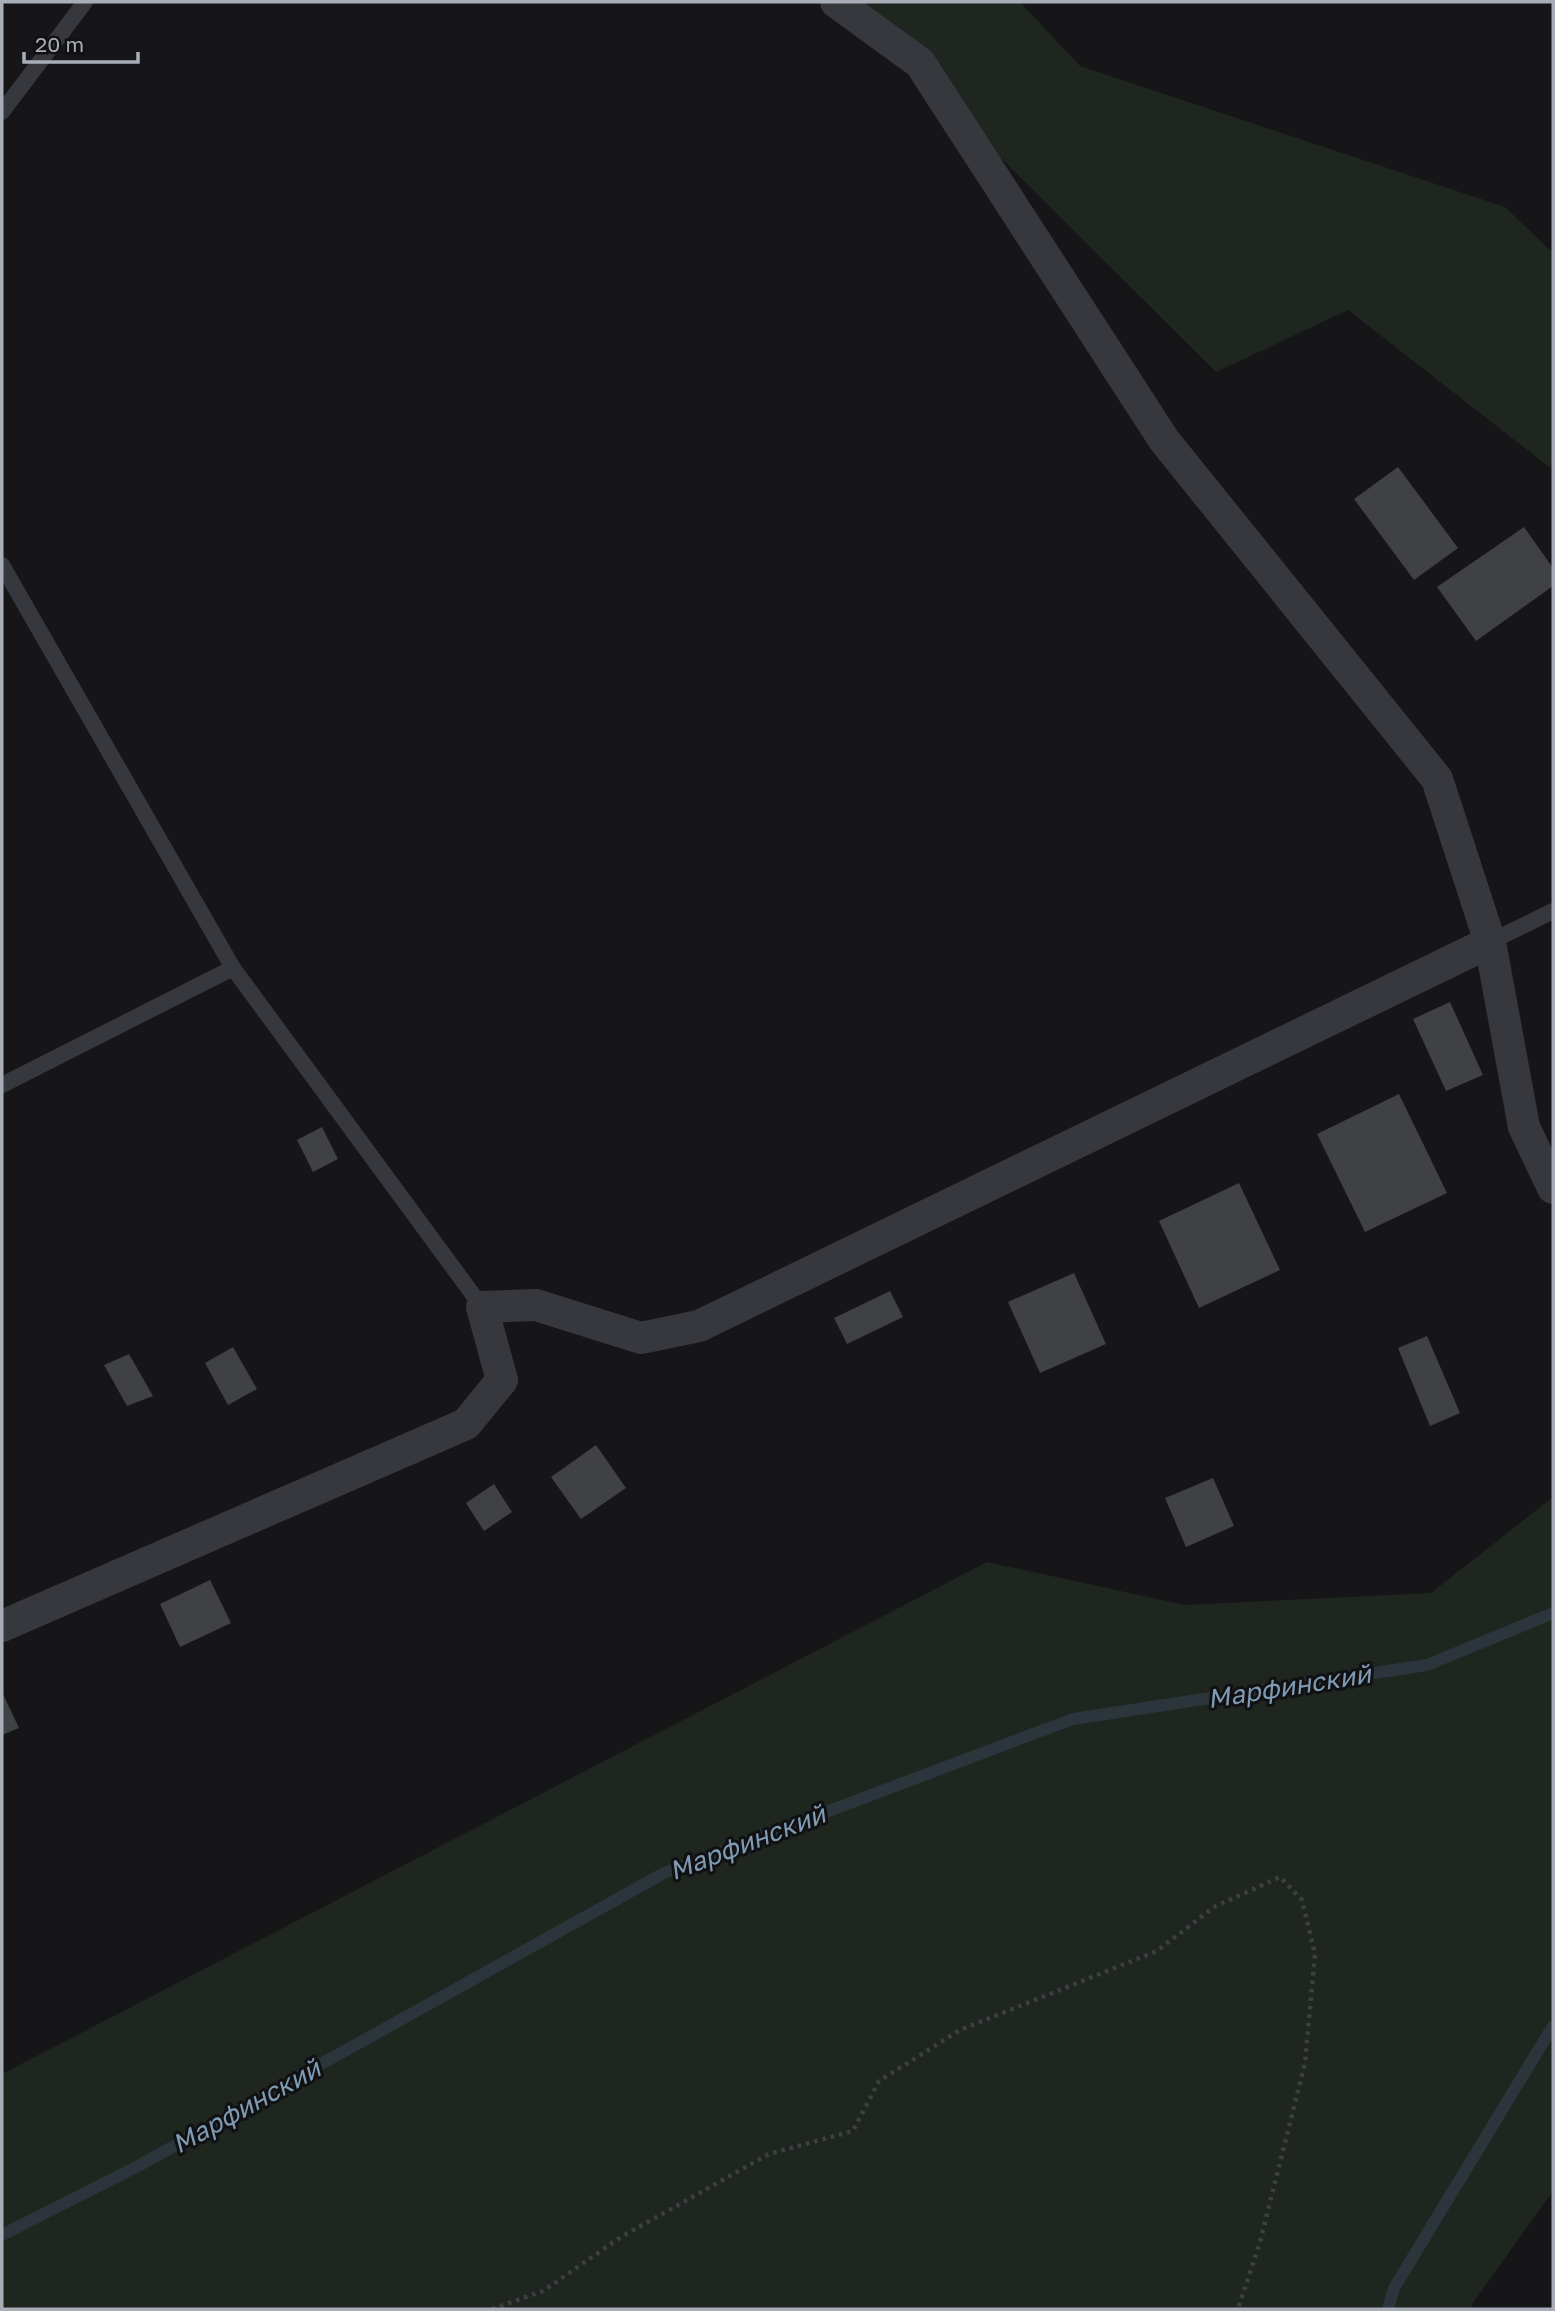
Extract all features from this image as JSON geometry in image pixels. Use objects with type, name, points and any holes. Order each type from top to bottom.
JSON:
[{"type":"street","points":[[836,2],[920,63],[1164,440],[1437,779],[1490,942],[1524,1127],[1553,1188]]},
{"type":"street","points":[[2,1626],[466,1424],[502,1380],[482,1307],[536,1305],[641,1338],[699,1326],[1490,942]]},
{"type":"lane","points":[[2,112],[85,2]]},
{"type":"lane","points":[[2,565],[233,968],[482,1307]]},
{"type":"lane","points":[[1490,942],[1553,911]]},
{"type":"lane","points":[[2,1085],[233,968]]},
{"type":"path","points":[[492,2309],[543,2291],[621,2237],[769,2154],[853,2131],[879,2081],[960,2030],[1157,1951],[1214,1907],[1280,1877],[1302,1900],[1315,1954],[1305,2063],[1260,2242],[1238,2309]]},
{"type":"shaded area","points":[[844,2],[1020,2],[1080,66],[1505,207],[1553,253],[1553,470],[1348,310],[1216,372]]},
{"type":"shaded area","points":[[1553,1497],[1553,2191],[1471,2306],[1473,2309],[2,2309],[2,2074],[987,1562],[1185,1605],[1431,1593]]},
{"type":"building","points":[[1398,467],[1458,548],[1414,580],[1354,499]]},
{"type":"building","points":[[1524,527],[1553,568],[1553,586],[1476,641],[1437,587]]},
{"type":"building","points":[[1450,1002],[1483,1075],[1446,1091],[1413,1019]]},
{"type":"building","points":[[1399,1094],[1447,1193],[1365,1232],[1317,1134]]},
{"type":"building","points":[[322,1127],[338,1159],[313,1172],[297,1140]]},
{"type":"building","points":[[1239,1183],[1280,1270],[1199,1308],[1159,1221]]},
{"type":"building","points":[[1074,1273],[1106,1344],[1040,1373],[1008,1302]]},
{"type":"building","points":[[890,1291],[903,1317],[847,1344],[834,1318]]},
{"type":"building","points":[[1427,1336],[1460,1413],[1430,1426],[1398,1348]]},
{"type":"building","points":[[233,1347],[257,1389],[228,1405],[205,1363]]},
{"type":"building","points":[[129,1354],[153,1396],[127,1406],[104,1365]]},
{"type":"building","points":[[596,1445],[626,1488],[581,1519],[551,1477]]},
{"type":"building","points":[[1213,1478],[1234,1526],[1186,1547],[1165,1498]]},
{"type":"building","points":[[494,1484],[512,1512],[484,1531],[466,1503]]},
{"type":"building","points":[[210,1580],[231,1623],[180,1647],[160,1604]]},
{"type":"building","points":[[2,1692],[19,1728],[2,1735]]},
{"type":"waterway","name":"Марфинский","points":[[2,2235],[140,2165],[664,1873],[1073,1719],[1427,1665],[1553,1613]]},
{"type":"waterway","points":[[1388,2309],[1394,2288],[1553,2026]]}]
